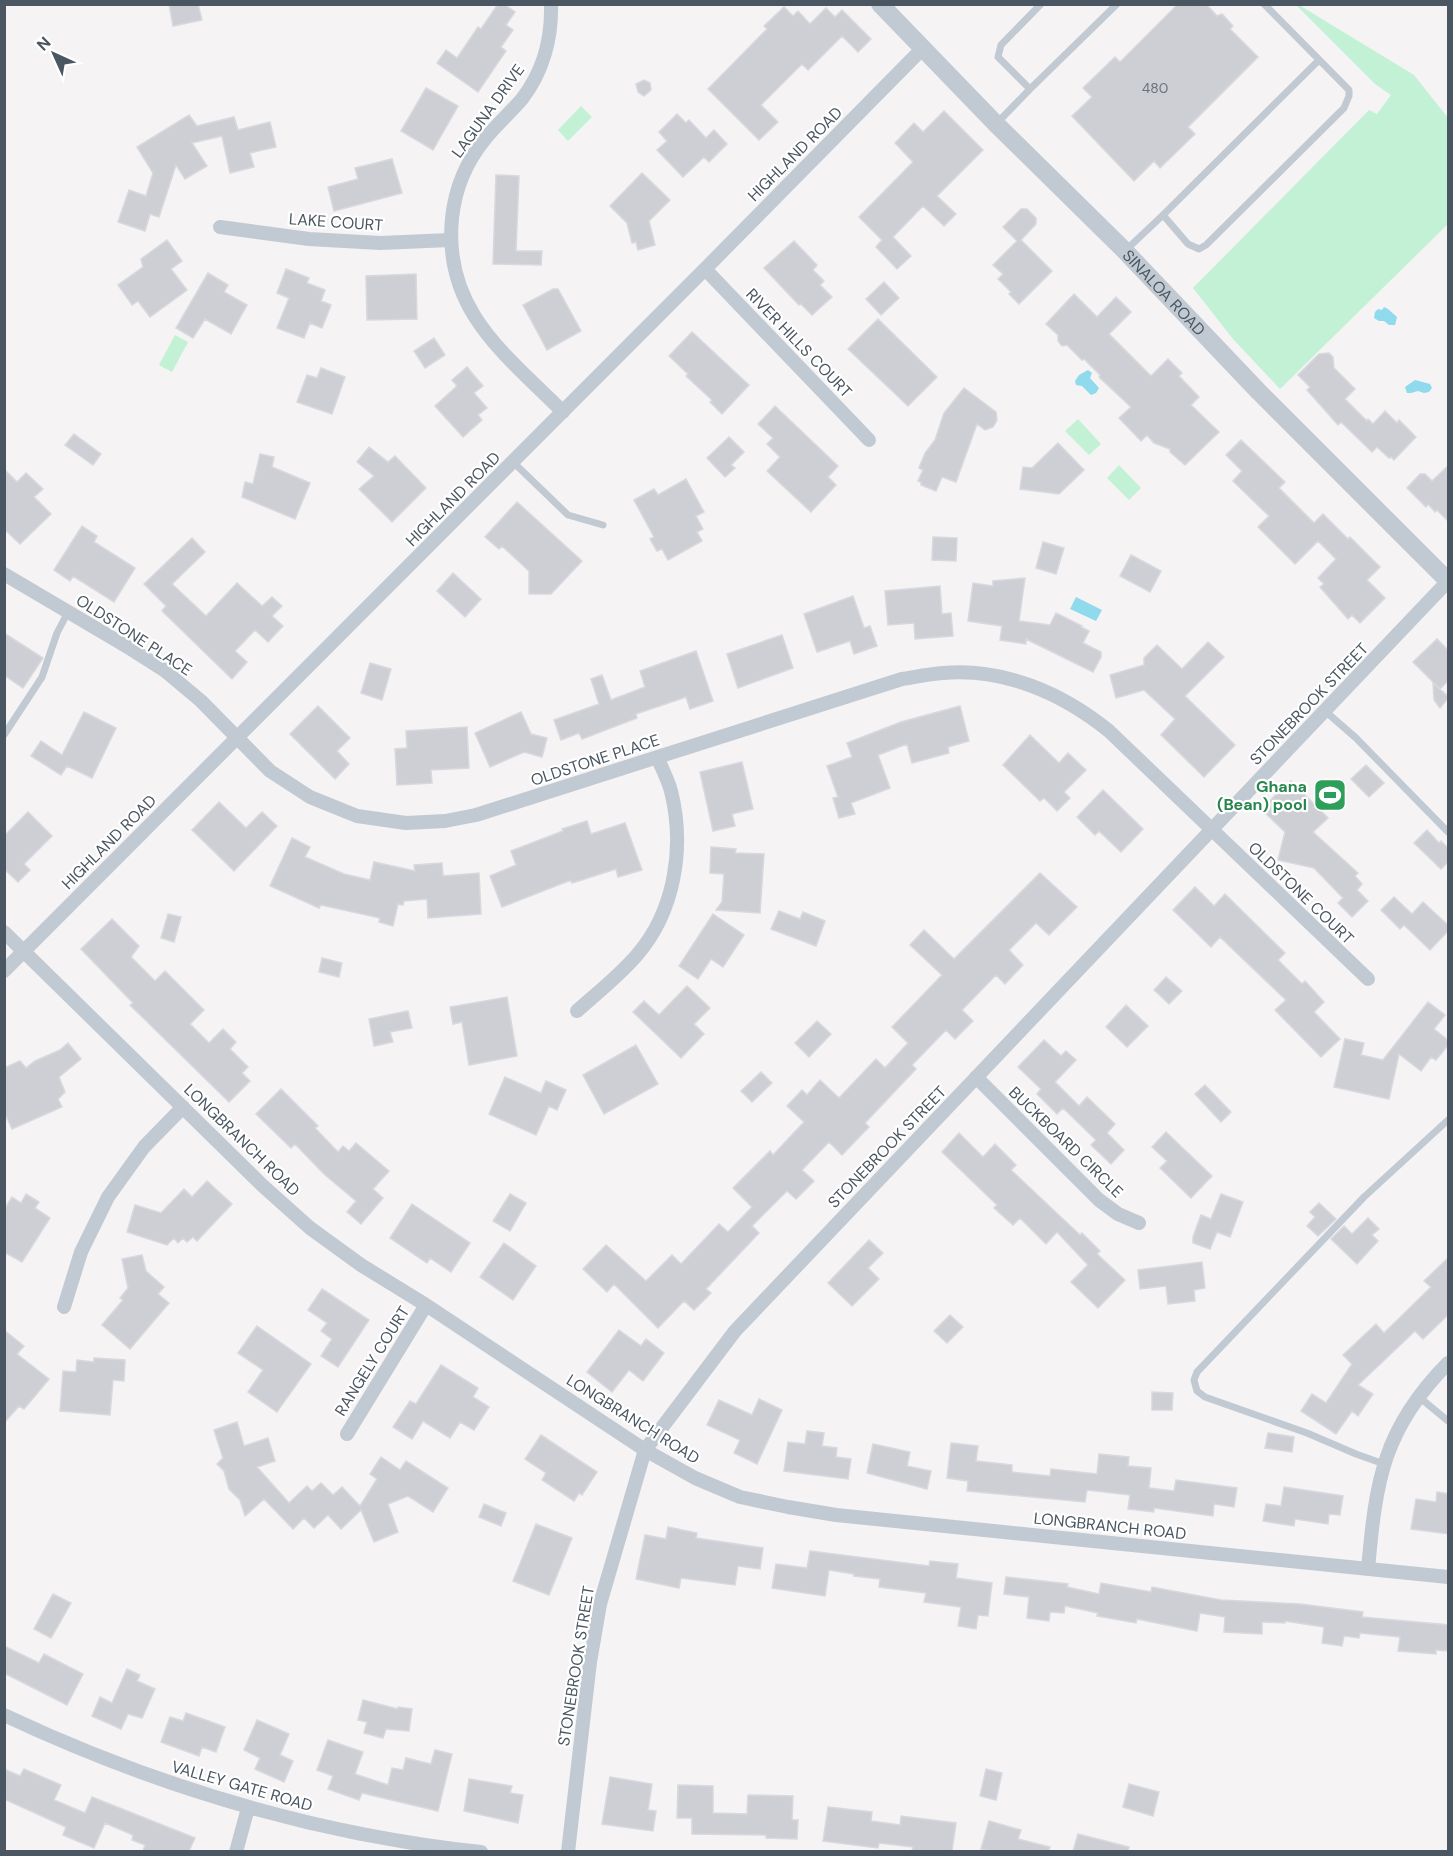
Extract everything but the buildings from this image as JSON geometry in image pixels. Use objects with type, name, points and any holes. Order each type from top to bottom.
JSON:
[{"type":"street","name":"LAGUNA DRIVE","points":[[551,4],[549,39],[543,61],[534,81],[522,98],[484,140],[468,164],[454,201],[450,240],[457,283],[474,318],[493,342],[563,412]]},
{"type":"street","name":"SINALOA ROAD","points":[[880,4],[996,124],[1125,251],[1259,392],[1449,581]]},
{"type":"street","name":"HIGHLAND ROAD","points":[[4,971],[923,48]]},
{"type":"street","name":"LAKE COURT","points":[[220,226],[309,238],[380,243],[450,240]]},
{"type":"street","name":"RIVER HILLS COURT","points":[[705,269],[869,440]]},
{"type":"street","name":"OLDSTONE PLACE","points":[[4,574],[164,670],[201,700],[270,771],[310,797],[357,816],[406,823],[445,821],[476,815],[902,679],[944,673],[988,674],[1038,687],[1086,712],[1109,731],[1211,830]]},
{"type":"street","name":"STONEBROOK STREET","points":[[568,1851],[600,1604],[645,1450],[735,1331],[1449,581]]},
{"type":"street","points":[[577,1011],[638,954],[657,925],[670,892],[677,858],[677,824],[670,790],[657,757]]},
{"type":"street","name":"OLDSTONE COURT","points":[[1211,830],[1368,979]]},
{"type":"street","name":"LONGBRANCH ROAD","points":[[4,932],[263,1186],[310,1228],[361,1265],[426,1305],[645,1450],[695,1478],[741,1497],[836,1515],[1449,1577]]},
{"type":"street","name":"BUCKBOARD CIRCLE","points":[[976,1077],[1099,1200],[1118,1215],[1139,1223]]},
{"type":"street","points":[[64,1307],[81,1252],[108,1197],[144,1147],[183,1107]]},
{"type":"street","name":"RANGELY COURT","points":[[347,1434],[426,1305]]},
{"type":"street","points":[[1368,1569],[1374,1506],[1393,1438],[1419,1397],[1449,1363]]},
{"type":"street","name":"VALLEY GATE ROAD","points":[[4,1715],[153,1778],[248,1808],[391,1839],[481,1851]]},
{"type":"street","points":[[236,1851],[248,1808]]},
{"type":"lane","points":[[1030,88],[998,57],[1001,45],[1041,4]]},
{"type":"lane","points":[[996,124],[1117,4]]},
{"type":"lane","points":[[1163,216],[1188,244],[1199,249],[1206,245],[1344,108],[1349,96],[1348,90],[1264,4]]},
{"type":"lane","points":[[1125,251],[1319,60]]},
{"type":"lane","points":[[513,462],[568,515],[603,525]]},
{"type":"lane","points":[[4,735],[42,677],[57,633],[68,612]]},
{"type":"lane","points":[[1325,711],[1356,738],[1449,832]]},
{"type":"lane","points":[[1384,1464],[1205,1396],[1197,1391],[1194,1380],[1197,1372],[1365,1197],[1449,1119]]},
{"type":"lane","points":[[1419,1397],[1449,1421]]},
{"type":"green space","points":[[1296,5],[1414,75],[1448,118],[1448,224],[1280,389],[1233,339],[1193,288],[1369,110],[1377,114],[1391,95],[1375,84]]},
{"type":"green space","points":[[581,106],[592,117],[568,141],[558,130]]},
{"type":"green space","points":[[175,335],[188,342],[172,372],[159,365]]},
{"type":"green space","points":[[1078,419],[1101,444],[1089,455],[1065,431]]},
{"type":"green space","points":[[1119,465],[1141,488],[1129,500],[1107,478]]},
{"type":"water","points":[[1384,307],[1397,317],[1395,325],[1389,325],[1374,318],[1375,312]]},
{"type":"water","points":[[1088,370],[1092,373],[1090,378],[1099,388],[1091,395],[1082,386],[1076,385],[1075,381],[1079,375]]},
{"type":"water","points":[[1415,380],[1430,384],[1432,388],[1429,392],[1424,393],[1418,391],[1407,393],[1405,387]]},
{"type":"water","points":[[1076,597],[1102,610],[1096,621],[1070,609]]},
{"type":"water","name":"Ghana (Bean) pool","points":[[1326,783],[1329,783],[1334,793],[1341,793],[1342,804],[1329,808],[1317,794],[1319,787],[1324,785],[1327,787]]},
{"type":"place","name":"Ghana (Bean) pool","points":[[1330,795]]}]
